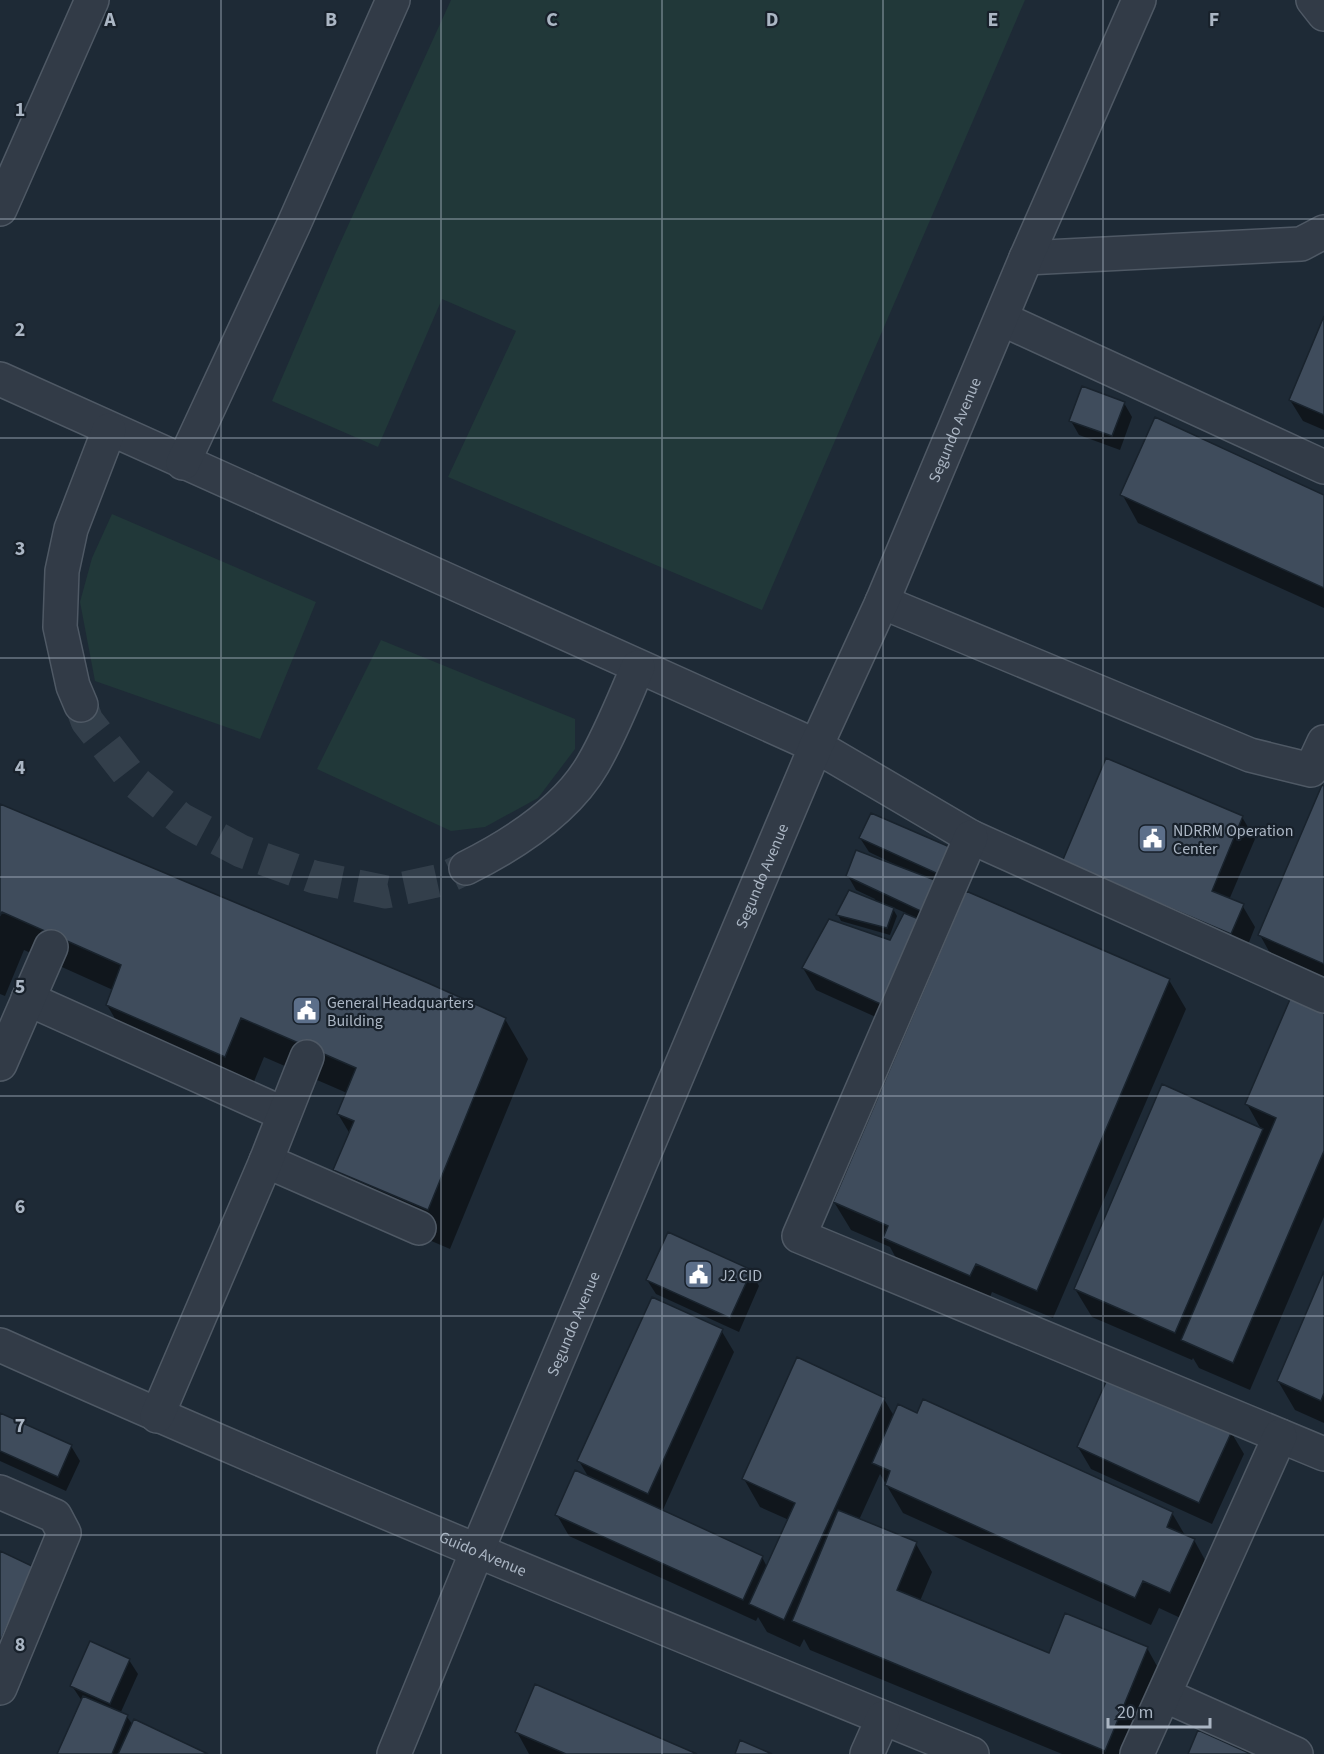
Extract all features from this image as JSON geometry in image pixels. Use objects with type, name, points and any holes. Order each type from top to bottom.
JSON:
[{"type":"street","points":[[0,209],[92,0]]},
{"type":"street","points":[[183,463],[289,234],[393,0]]},
{"type":"street","name":"Segundo Avenue","points":[[394,1754],[477,1551],[816,746],[882,602],[1026,258],[1139,0]]},
{"type":"street","points":[[1313,0],[1324,14]]},
{"type":"street","points":[[1026,258],[1301,244],[1324,232]]},
{"type":"street","points":[[1002,318],[1324,467]]},
{"type":"street","points":[[0,379],[109,430],[816,746],[971,837],[1324,996]]},
{"type":"street","points":[[81,705],[73,686],[60,627],[62,571],[71,529],[109,430]]},
{"type":"street","points":[[882,602],[1250,755],[1311,770],[1324,742]]},
{"type":"street","points":[[466,868],[494,854],[538,823],[569,797],[593,764],[638,667]]},
{"type":"street","points":[[971,837],[799,1236],[1324,1454]]},
{"type":"street","points":[[3,1051],[51,947]]},
{"type":"street","points":[[28,999],[284,1114]]},
{"type":"street","points":[[158,1416],[266,1161],[307,1057]]},
{"type":"street","points":[[266,1161],[419,1228]]},
{"type":"street","name":"Guido Avenue","points":[[0,1346],[158,1416],[477,1551],[972,1754]]},
{"type":"street","points":[[1137,1754],[1280,1436]]},
{"type":"street","points":[[0,1492],[55,1516],[64,1533],[0,1688]]},
{"type":"street","points":[[1164,1695],[1296,1754]]},
{"type":"street","points":[[867,1754],[883,1718]]},
{"type":"green space","points":[[451,0],[1025,0],[762,610],[448,477],[516,331],[442,299],[378,447],[272,401],[336,252]]},
{"type":"green space","points":[[112,514],[316,602],[260,739],[95,681],[80,602],[92,558]]},
{"type":"green space","points":[[381,640],[575,719],[575,749],[538,798],[485,827],[451,831],[317,769]]},
{"type":"building","points":[[1324,316],[1324,415],[1289,400]]},
{"type":"building","points":[[1082,386],[1125,402],[1112,436],[1069,421]]},
{"type":"building","points":[[1155,417],[1324,495],[1324,588],[1120,495]]},
{"type":"building","name":"NDRRM Operation Center","points":[[1106,758],[1243,816],[1212,891],[1244,904],[1231,934],[1062,862]]},
{"type":"building","points":[[1322,785],[1324,786],[1324,964],[1258,935]]},
{"type":"building","name":"General Headquarters Building","points":[[0,804],[428,983],[506,1018],[428,1210],[333,1170],[354,1121],[337,1114],[356,1068],[241,1018],[225,1057],[106,1005],[121,965],[2,912],[0,916]]},
{"type":"building","points":[[871,813],[959,851],[947,878],[859,838]]},
{"type":"building","points":[[856,850],[940,882],[929,915],[846,876]]},
{"type":"building","points":[[849,890],[894,908],[887,928],[836,915]]},
{"type":"building","points":[[966,891],[1170,979],[1037,1291],[976,1264],[970,1276],[883,1238],[888,1226],[833,1202]]},
{"type":"building","points":[[904,913],[926,922],[887,1007],[802,968],[829,919],[890,940]]},
{"type":"building","points":[[1291,997],[1324,1011],[1324,1151],[1233,1363],[1181,1340],[1276,1118],[1245,1104]]},
{"type":"building","points":[[1162,1084],[1263,1129],[1175,1333],[1074,1289]]},
{"type":"building","name":"J2 CID","points":[[668,1232],[752,1270],[730,1318],[646,1280]]},
{"type":"building","points":[[1324,1271],[1324,1393],[1321,1401],[1277,1381]]},
{"type":"building","points":[[652,1297],[723,1329],[648,1494],[577,1461]]},
{"type":"building","points":[[797,1357],[885,1398],[784,1620],[749,1604],[795,1503],[742,1479]]},
{"type":"building","points":[[1109,1375],[1232,1431],[1199,1503],[1077,1447]]},
{"type":"building","points":[[923,1399],[1173,1512],[1167,1527],[1195,1539],[1170,1593],[1143,1581],[1135,1598],[885,1485],[890,1471],[872,1463],[898,1404],[917,1413]]},
{"type":"building","points":[[0,1413],[72,1445],[58,1477],[0,1451]]},
{"type":"building","points":[[575,1470],[763,1556],[743,1600],[555,1515]]},
{"type":"building","points":[[838,1510],[917,1542],[897,1590],[1049,1653],[1065,1613],[1148,1647],[1105,1751],[792,1621]]},
{"type":"building","points":[[0,1551],[34,1567],[0,1642]]},
{"type":"building","points":[[90,1641],[130,1659],[110,1704],[70,1686]]},
{"type":"building","points":[[535,1684],[697,1754],[566,1754],[515,1732]]},
{"type":"building","points":[[83,1696],[128,1715],[112,1754],[57,1754]]},
{"type":"building","points":[[134,1719],[208,1754],[118,1754]]},
{"type":"building","points":[[1198,1730],[1251,1754],[1188,1754]]},
{"type":"building","points":[[740,1740],[772,1754],[735,1754]]},
{"type":"tunnel","points":[[81,705],[87,721],[134,781],[181,819],[241,851],[314,877],[386,892],[441,880],[466,868]]},
{"type":"place","name":"NDRRM Operation Center","points":[[1152,839]]},
{"type":"place","name":"General Headquarters Building","points":[[306,1011]]},
{"type":"place","name":"J2 CID","points":[[699,1275]]}]
